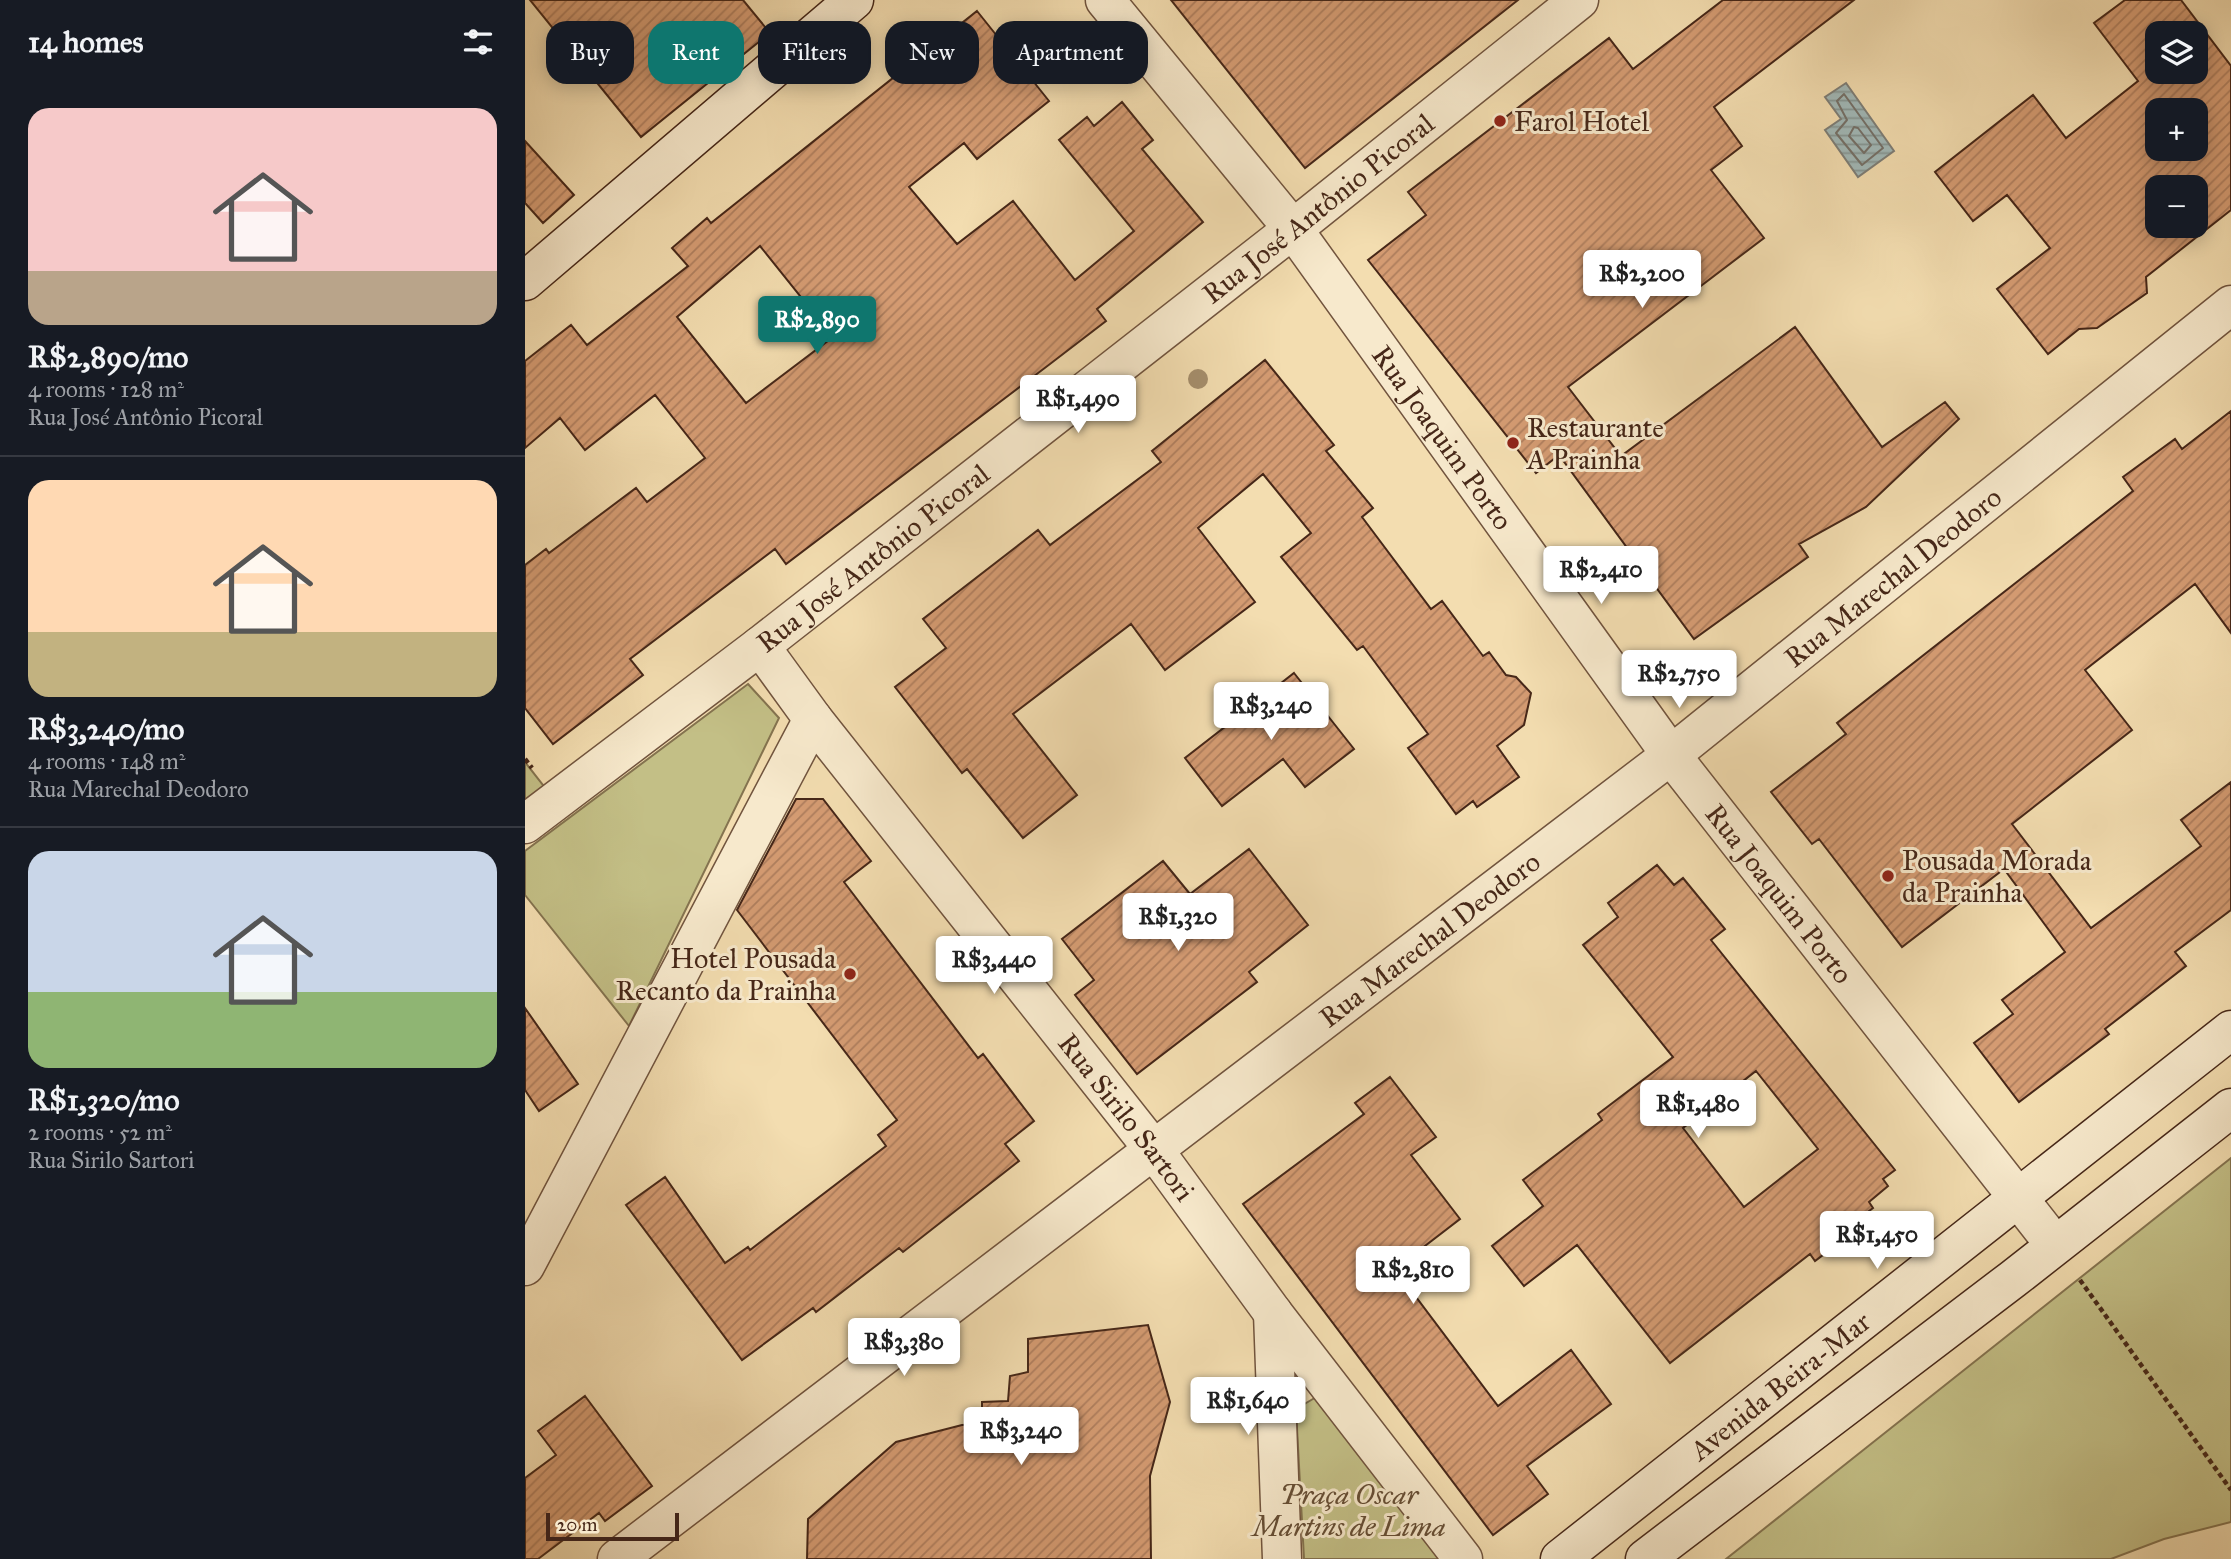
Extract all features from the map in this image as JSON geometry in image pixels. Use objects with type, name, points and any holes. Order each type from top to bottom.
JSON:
[{"type":"street","points":[[525,281],[854,0]]},
{"type":"street","name":"Rua Joaquim Porto","points":[[1105,0],[1293,229],[1671,755],[2055,1245]]},
{"type":"street","name":"Rua José Antônio Picoral","points":[[527,818],[760,646],[1293,229],[1579,0]]},
{"type":"street","name":"Rua Marechal Deodoro","points":[[617,1559],[1671,755],[2231,305]]},
{"type":"street","name":"Rua Sirilo Sartori","points":[[760,646],[813,719],[1154,1150],[1273,1313],[1463,1559]]},
{"type":"street","points":[[525,1266],[813,719]]},
{"type":"street","name":"Avenida Beira-Mar","points":[[1560,1559],[2231,1030]]},
{"type":"street","name":"Avenida Beira-Mar","points":[[1646,1559],[2231,1108]]},
{"type":"street","points":[[1273,1313],[1282,1559]]},
{"type":"path","points":[[2055,1245],[2231,1490]]},
{"type":"green space","points":[[748,684],[779,718],[629,1026],[525,895],[525,851]]},
{"type":"green space","points":[[525,762],[553,798],[525,812]]},
{"type":"green space","points":[[2231,1158],[2231,1522],[2164,1539],[2111,1559],[1726,1559]]},
{"type":"green space","name":"Praça Oscar Martins de Lima","points":[[1318,1396],[1449,1559],[1304,1559],[1296,1409]]},
{"type":"water","points":[[1846,83],[1894,151],[1858,177],[1825,130],[1841,119],[1825,97]]},
{"type":"building","points":[[530,0],[743,0],[760,21],[758,21],[758,43],[744,54],[744,21],[648,21],[648,84],[707,84],[641,137],[598,84],[634,84],[634,21],[547,21]]},
{"type":"building","points":[[1171,0],[1518,0],[1305,168]]},
{"type":"building","points":[[1723,0],[1854,0],[1714,107],[1742,146],[1711,170],[1764,238],[1568,387],[1621,456],[1795,327],[1882,447],[1945,402],[1959,419],[1866,507],[1799,544],[1808,557],[1694,639],[1559,455],[1536,473],[1368,260],[1426,215],[1408,192],[1609,38],[1633,69]]},
{"type":"building","points":[[2125,0],[2181,0],[2197,21],[2145,21],[2145,84],[2208,84],[2208,36],[2231,66],[2231,210],[2208,228],[2208,175],[2145,175],[2145,238],[2195,238],[2146,277],[2147,293],[2097,328],[2079,329],[2048,354],[1997,289],[2050,248],[2007,195],[1973,221],[1935,172],[2033,95],[2066,138],[2138,81],[2094,23]]},
{"type":"building","points":[[977,11],[993,31],[993,84],[1035,84],[1049,101],[977,159],[964,143],[909,187],[957,244],[1013,201],[1075,280],[1134,231],[1059,140],[1087,117],[1094,126],[1122,102],[1153,140],[1142,149],[1203,222],[1097,309],[1106,321],[1050,364],[786,564],[775,549],[630,659],[643,675],[553,744],[525,708],[525,565],[546,549],[549,553],[636,488],[647,502],[705,458],[655,395],[585,450],[560,418],[525,448],[525,361],[571,325],[587,345],[688,266],[672,248],[707,218],[711,223],[885,84],[979,84],[979,21],[964,21]],"holes":[[[760,246],[833,337],[746,403],[677,317]]]},
{"type":"building","points":[[525,141],[574,195],[543,223],[525,203]]},
{"type":"building","points":[[1265,360],[1334,445],[1326,451],[1373,508],[1362,517],[1431,609],[1442,601],[1483,656],[1489,652],[1506,675],[1516,677],[1531,693],[1524,725],[1497,746],[1519,777],[1477,807],[1473,801],[1456,814],[1408,748],[1428,734],[1363,646],[1357,650],[1281,557],[1311,533],[1263,474],[1198,528],[1255,602],[1165,670],[1131,624],[1013,714],[1077,795],[1023,838],[967,769],[962,773],[895,687],[946,648],[923,619],[1038,530],[1050,545],[1161,462],[1152,451]]},
{"type":"building","points":[[2231,411],[2231,633],[2195,584],[2085,670],[2132,730],[2012,824],[2091,928],[2201,846],[2181,820],[2231,782],[2231,910],[2175,952],[2186,966],[2105,1029],[2109,1034],[2019,1102],[1974,1043],[2013,1014],[2002,1000],[2065,952],[2004,869],[1902,947],[1819,839],[1812,844],[1771,792],[1846,734],[1837,723],[2133,491],[2123,477],[2175,439],[2182,449]]},
{"type":"building","points":[[1294,673],[1354,749],[1305,787],[1283,759],[1222,806],[1185,758]]},
{"type":"building","points":[[796,799],[823,799],[871,861],[844,882],[978,1058],[983,1054],[1034,1121],[1005,1144],[1019,1161],[903,1252],[899,1248],[816,1312],[813,1308],[742,1360],[626,1205],[665,1177],[725,1263],[748,1247],[750,1250],[886,1146],[878,1135],[897,1120],[737,910]]},
{"type":"building","points":[[1249,849],[1308,925],[1249,972],[1257,982],[1137,1074],[1075,995],[1094,980],[1062,939],[1163,861],[1190,894]]},
{"type":"building","points":[[1657,865],[1674,885],[1683,878],[1725,929],[1711,940],[1895,1170],[1883,1179],[1888,1186],[1869,1202],[1873,1208],[1856,1221],[1860,1227],[1815,1261],[1810,1254],[1670,1363],[1577,1245],[1524,1286],[1492,1246],[1543,1206],[1523,1180],[1602,1120],[1598,1114],[1673,1057],[1583,945],[1618,917],[1608,903]],"holes":[[[1756,1071],[1818,1149],[1744,1207],[1683,1128]]]},
{"type":"building","points":[[525,1008],[578,1084],[539,1111],[525,1090]]},
{"type":"building","points":[[1390,1077],[1436,1137],[1411,1155],[1460,1219],[1395,1269],[1498,1406],[1571,1350],[1611,1404],[1527,1466],[1548,1494],[1493,1535],[1243,1204],[1364,1114],[1355,1103]]},
{"type":"building","points":[[1148,1325],[1170,1402],[1150,1476],[1151,1559],[807,1559],[808,1519],[896,1442],[962,1425],[982,1424],[982,1402],[1008,1401],[1010,1376],[1028,1372],[1028,1339]]},
{"type":"building","points":[[585,1396],[652,1486],[605,1521],[599,1513],[538,1559],[525,1559],[525,1478],[556,1455],[538,1431]]},
{"type":"place","name":"Farol Hotel","points":[[1500,121]]},
{"type":"place","name":"Restaurante A Prainha","points":[[1513,443]]},
{"type":"place","name":"Pousada Morada da Prainha","points":[[1888,876]]},
{"type":"place","name":"Hotel Pousada Recanto da Prainha","points":[[850,974]]}]
